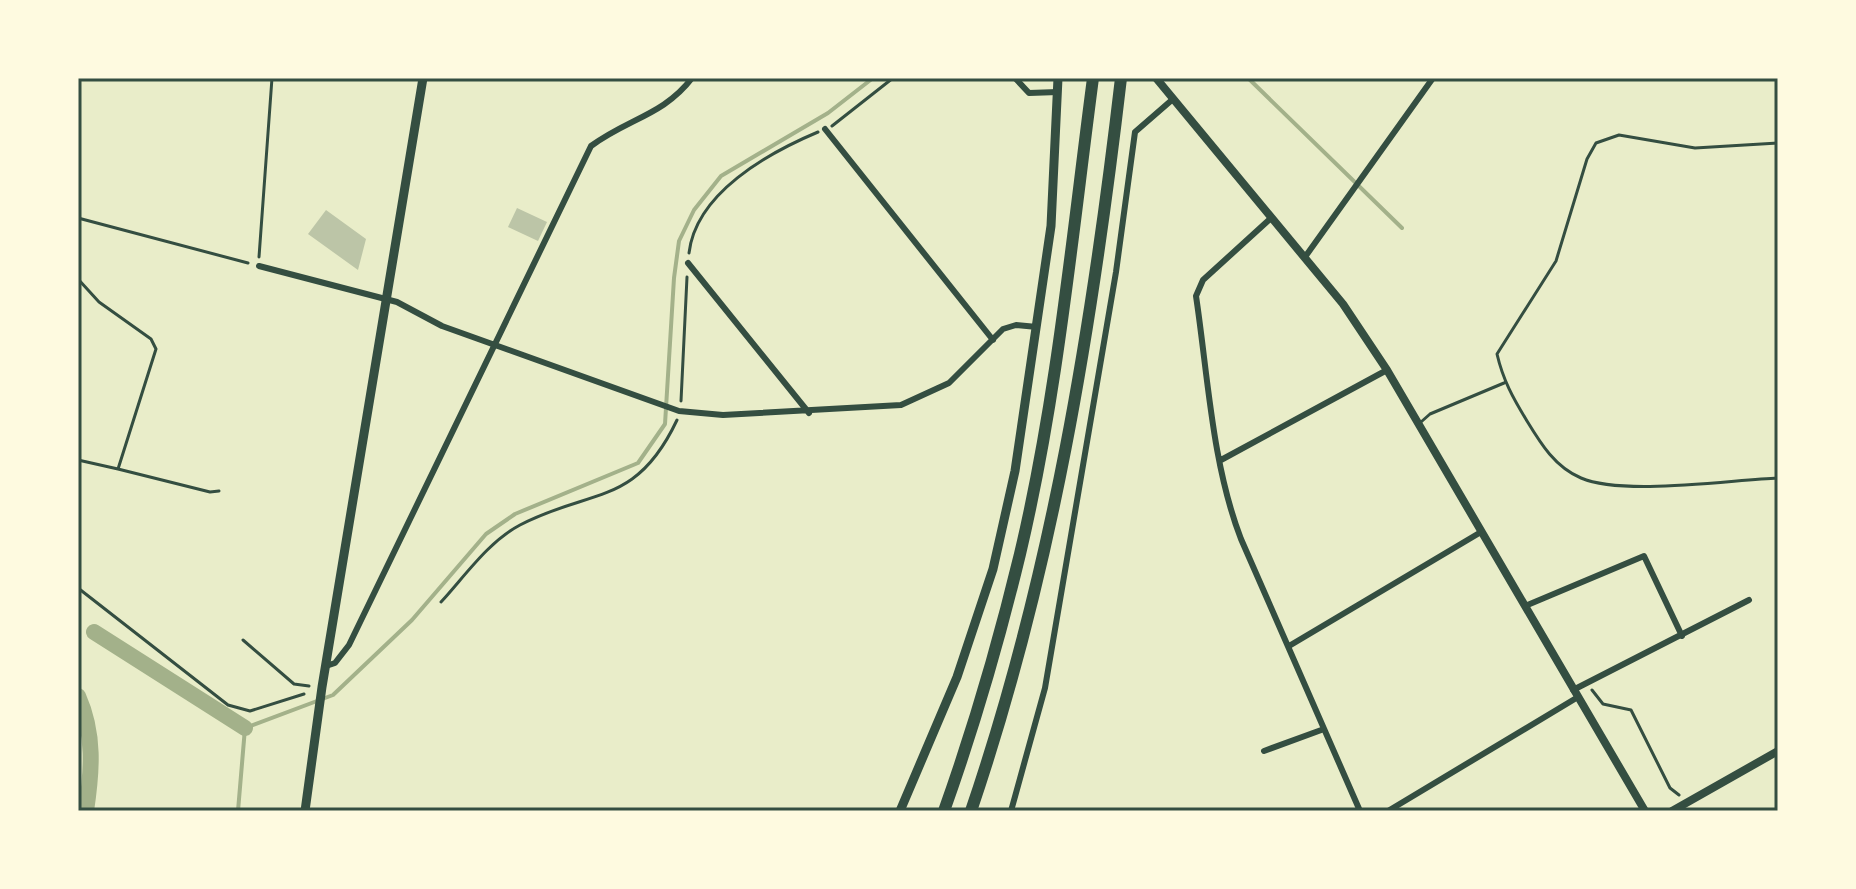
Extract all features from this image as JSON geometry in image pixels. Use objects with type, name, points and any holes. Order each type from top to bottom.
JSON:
[{"type":"highway","points":[[944,811],[963,757],[1020,553],[1067,291],[1093,78]]},
{"type":"highway","points":[[971,811],[1017,661],[1044,558],[1094,295],[1121,78]]},
{"type":"main road","points":[[305,811],[322,685],[423,78]]},
{"type":"main road","points":[[900,811],[957,677],[993,569],[1015,471],[1051,226],[1058,78]]},
{"type":"street","points":[[326,666],[335,663],[349,645],[591,146],[667,106],[692,78]]},
{"type":"street","points":[[1015,78],[1029,93],[1058,92]]},
{"type":"street","points":[[1156,78],[1343,304],[1387,370],[1645,811]]},
{"type":"street","points":[[1305,257],[1433,78]]},
{"type":"street","points":[[1011,811],[1045,688],[1116,272],[1135,132],[1173,99]]},
{"type":"street","points":[[825,129],[993,340]]},
{"type":"street","points":[[1270,219],[1203,280],[1196,296],[1229,510],[1360,811]]},
{"type":"street","points":[[688,263],[809,413]]},
{"type":"street","points":[[259,266],[385,299],[442,326],[680,411],[723,415],[809,413],[901,405],[920,400],[949,383],[1008,327],[1037,327]]},
{"type":"street","points":[[1221,460],[1387,370]]},
{"type":"street","points":[[1289,646],[1481,532]]},
{"type":"street","points":[[1525,606],[1644,556],[1682,636]]},
{"type":"street","points":[[1388,811],[1575,694],[1587,683],[1749,600]]},
{"type":"street","points":[[1264,751],[1324,729]]},
{"type":"street","points":[[1672,811],[1778,751]]},
{"type":"lane","points":[[1778,143],[1695,148],[1619,135],[1596,143],[1587,159],[1556,261],[1497,354],[1504,383],[1545,450],[1580,478],[1599,484],[1634,485],[1778,478]]},
{"type":"lane","points":[[1419,425],[1430,414],[1504,383]]},
{"type":"path","points":[[78,218],[259,266],[272,78]]},
{"type":"path","points":[[441,602],[499,539],[520,525],[592,500],[636,477],[662,450],[680,411],[688,263],[694,233],[723,192],[755,167],[825,129],[893,78]]},
{"type":"path","points":[[78,279],[99,302],[151,339],[156,349],[118,469]]},
{"type":"path","points":[[78,460],[210,492],[219,491]]},
{"type":"path","points":[[78,588],[228,705],[250,711],[304,694]]},
{"type":"path","points":[[243,640],[294,684],[305,688],[322,685]]},
{"type":"path","points":[[1587,683],[1603,704],[1631,710],[1670,788],[1688,801]]},
{"type":"building","points":[[517,208],[547,222],[538,241],[508,227]]},
{"type":"building","points":[[326,210],[366,239],[358,270],[308,234]]},
{"type":"waterway","points":[[238,811],[245,728],[333,695],[412,620],[486,534],[515,514],[638,463],[665,424],[679,241],[694,210],[721,176],[828,113],[873,78]]},
{"type":"waterway","points":[[1248,78],[1402,228]]},
{"type":"waterway","points":[[94,632],[245,728]]},
{"type":"waterway","points":[[78,696],[87,724],[91,753],[86,811]]}]
